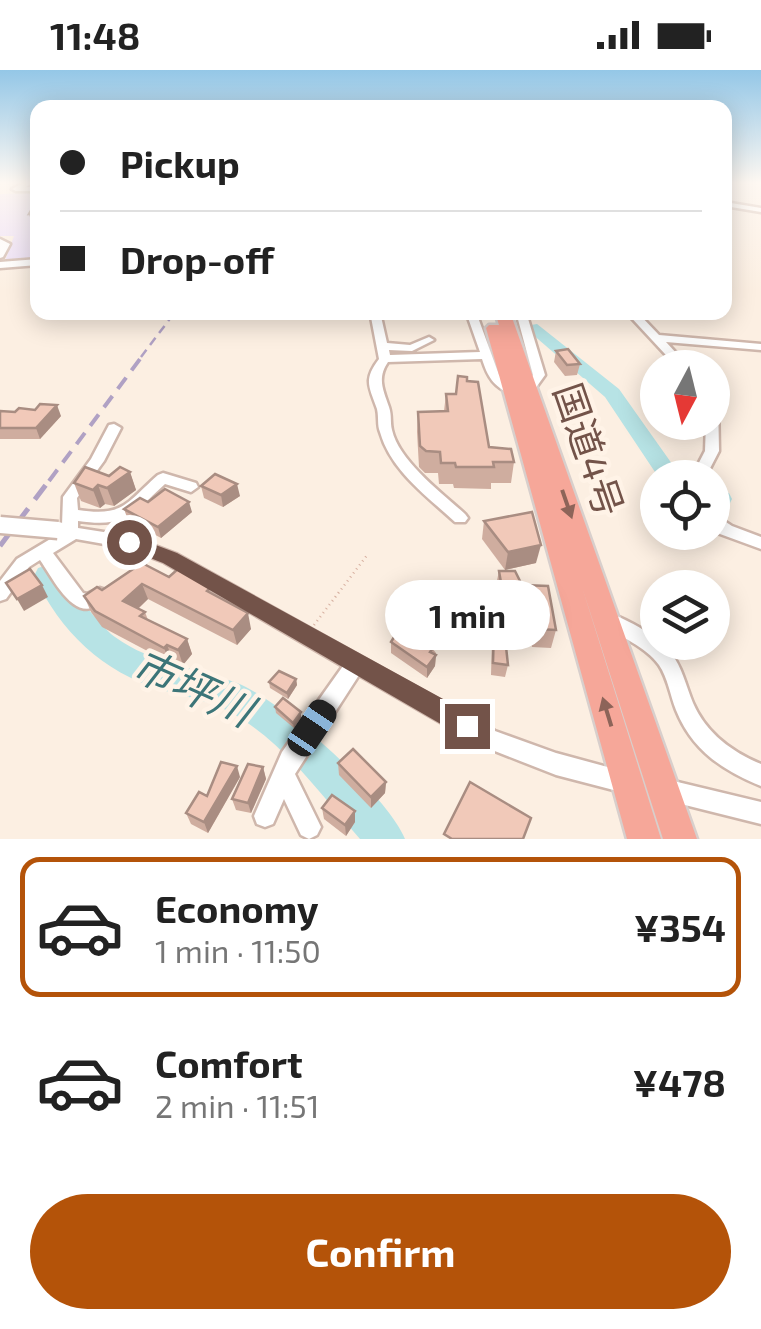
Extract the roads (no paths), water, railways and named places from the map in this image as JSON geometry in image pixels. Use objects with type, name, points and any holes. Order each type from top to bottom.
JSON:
[{"type":"highway","name":"国道4号","points":[[492,320],[606,620],[680,839]]},
{"type":"highway","name":"国道4号","points":[[504,320],[644,839]]},
{"type":"street","points":[[0,242],[6,244],[0,255]]},
{"type":"street","points":[[0,265],[30,263]]},
{"type":"street","points":[[377,320],[385,353],[375,372],[374,384],[386,418],[385,430],[404,467],[460,518]]},
{"type":"street","points":[[474,320],[494,377],[520,390],[539,375],[523,320]]},
{"type":"street","points":[[638,320],[667,350]]},
{"type":"street","points":[[655,338],[761,348]]},
{"type":"street","points":[[385,353],[429,340]]},
{"type":"street","points":[[385,353],[487,355]]},
{"type":"street","points":[[0,594],[23,563],[44,553],[67,526],[70,494],[97,461],[114,428]]},
{"type":"street","points":[[0,525],[67,526],[112,519],[147,497],[163,478],[191,486]]},
{"type":"street","points":[[67,526],[129,542],[150,558],[356,662],[501,744],[628,783],[761,813]]},
{"type":"street","points":[[730,532],[761,544]]},
{"type":"street","points":[[44,553],[83,602],[119,584]]},
{"type":"street","points":[[606,620],[658,651],[706,742],[732,762],[761,774]]},
{"type":"street","points":[[265,816],[283,773],[356,662]]},
{"type":"street","points":[[283,773],[309,827]]},
{"type":"waterway","points":[[537,329],[612,393],[659,460]]},
{"type":"waterway","name":"市坪川","points":[[48,576],[78,622],[121,658],[153,673],[231,696],[273,723],[324,770],[386,839]]},
{"type":"railway","points":[[141,357],[169,320]]},
{"type":"railway","points":[[49,481],[143,355]]},
{"type":"railway","points":[[0,546],[51,478]]}]
